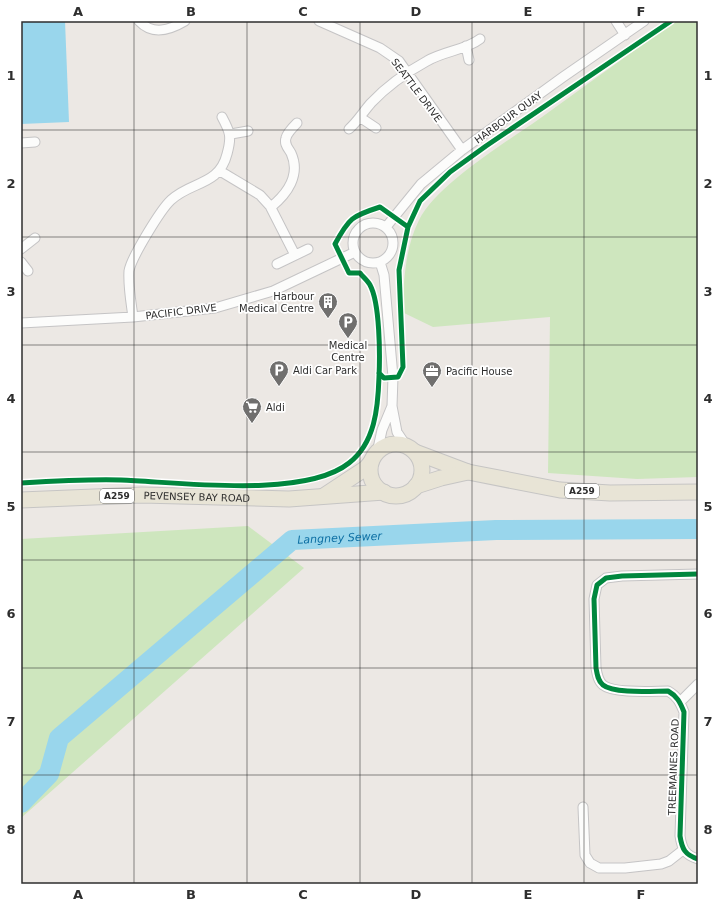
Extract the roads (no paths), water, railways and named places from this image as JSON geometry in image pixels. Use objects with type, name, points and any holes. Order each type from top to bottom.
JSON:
[{"type":"main road","points":[[391,444],[411,449],[421,465],[420,480],[409,492],[401,495],[392,495],[384,492],[377,487],[372,479],[370,471],[374,457],[391,444]]},
{"type":"main road","name":"A259","points":[[411,449],[468,472],[560,490],[610,493],[698,492]]},
{"type":"main road","name":"PEVENSEY BAY ROAD","points":[[325,495],[366,468],[374,457]]},
{"type":"main road","name":"A259","points":[[416,486],[434,479],[468,472]]},
{"type":"main road","name":"PEVENSEY BAY ROAD","points":[[21,500],[142,495],[289,499],[325,495],[384,492]]},
{"type":"street","points":[[139,21],[146,27],[158,31],[166,30],[186,21]]},
{"type":"street","name":"SEATTLE DRIVE","points":[[319,21],[388,52],[398,61],[462,150]]},
{"type":"street","points":[[616,21],[625,35]]},
{"type":"street","name":"HARBOUR QUAY","points":[[386,227],[421,184],[462,150],[644,21]]},
{"type":"street","points":[[349,129],[361,118],[382,92],[407,73],[447,51],[474,44],[480,39]]},
{"type":"street","points":[[466,46],[469,60]]},
{"type":"street","points":[[133,317],[129,270],[141,245],[169,201],[183,190],[203,182],[220,171],[227,157],[231,134],[222,117]]},
{"type":"street","points":[[361,118],[376,128]]},
{"type":"street","points":[[271,207],[282,198],[290,187],[294,169],[293,158],[285,144],[286,137],[297,123]]},
{"type":"street","points":[[231,134],[248,132]]},
{"type":"street","points":[[21,143],[35,142]]},
{"type":"street","points":[[220,171],[260,195],[271,207],[294,255]]},
{"type":"street","points":[[368,223],[380,224],[386,227],[390,232],[393,246],[386,258],[380,262],[366,262],[355,252],[353,240],[358,230],[368,223]]},
{"type":"street","points":[[21,249],[35,238]]},
{"type":"street","points":[[277,264],[308,248]]},
{"type":"street","name":"PACIFIC DRIVE","points":[[21,323],[133,317],[215,308],[273,290],[355,252]]},
{"type":"street","points":[[21,262],[28,271]]},
{"type":"street","points":[[380,262],[384,275],[394,377],[392,406],[397,432],[411,449]]},
{"type":"street","points":[[374,457],[382,430],[392,406]]},
{"type":"street","points":[[698,574],[622,576],[606,578],[597,585],[594,599],[596,668],[598,677],[603,685],[613,690],[668,692],[675,695],[680,702],[698,684]]},
{"type":"street","name":"TREEMAINES ROAD","points":[[680,702],[684,712],[680,836],[683,850]]},
{"type":"street","points":[[583,807],[585,855],[590,863],[599,868],[626,868],[661,864],[670,861],[683,850],[690,856],[698,859]]},
{"type":"water","points":[[21,21],[65,21],[69,122],[21,124]]},
{"type":"waterway","name":"Langney Sewer","points":[[21,803],[49,774],[59,738],[292,540],[496,530],[698,529]]},
{"type":"place","name":"Harbour Medical Centre","points":[[328,319]]},
{"type":"place","name":"Medical Centre","points":[[348,339]]},
{"type":"place","name":"Aldi Car Park","points":[[279,387]]},
{"type":"place","name":"Pacific House","points":[[432,388]]},
{"type":"place","name":"Aldi","points":[[252,424]]}]
